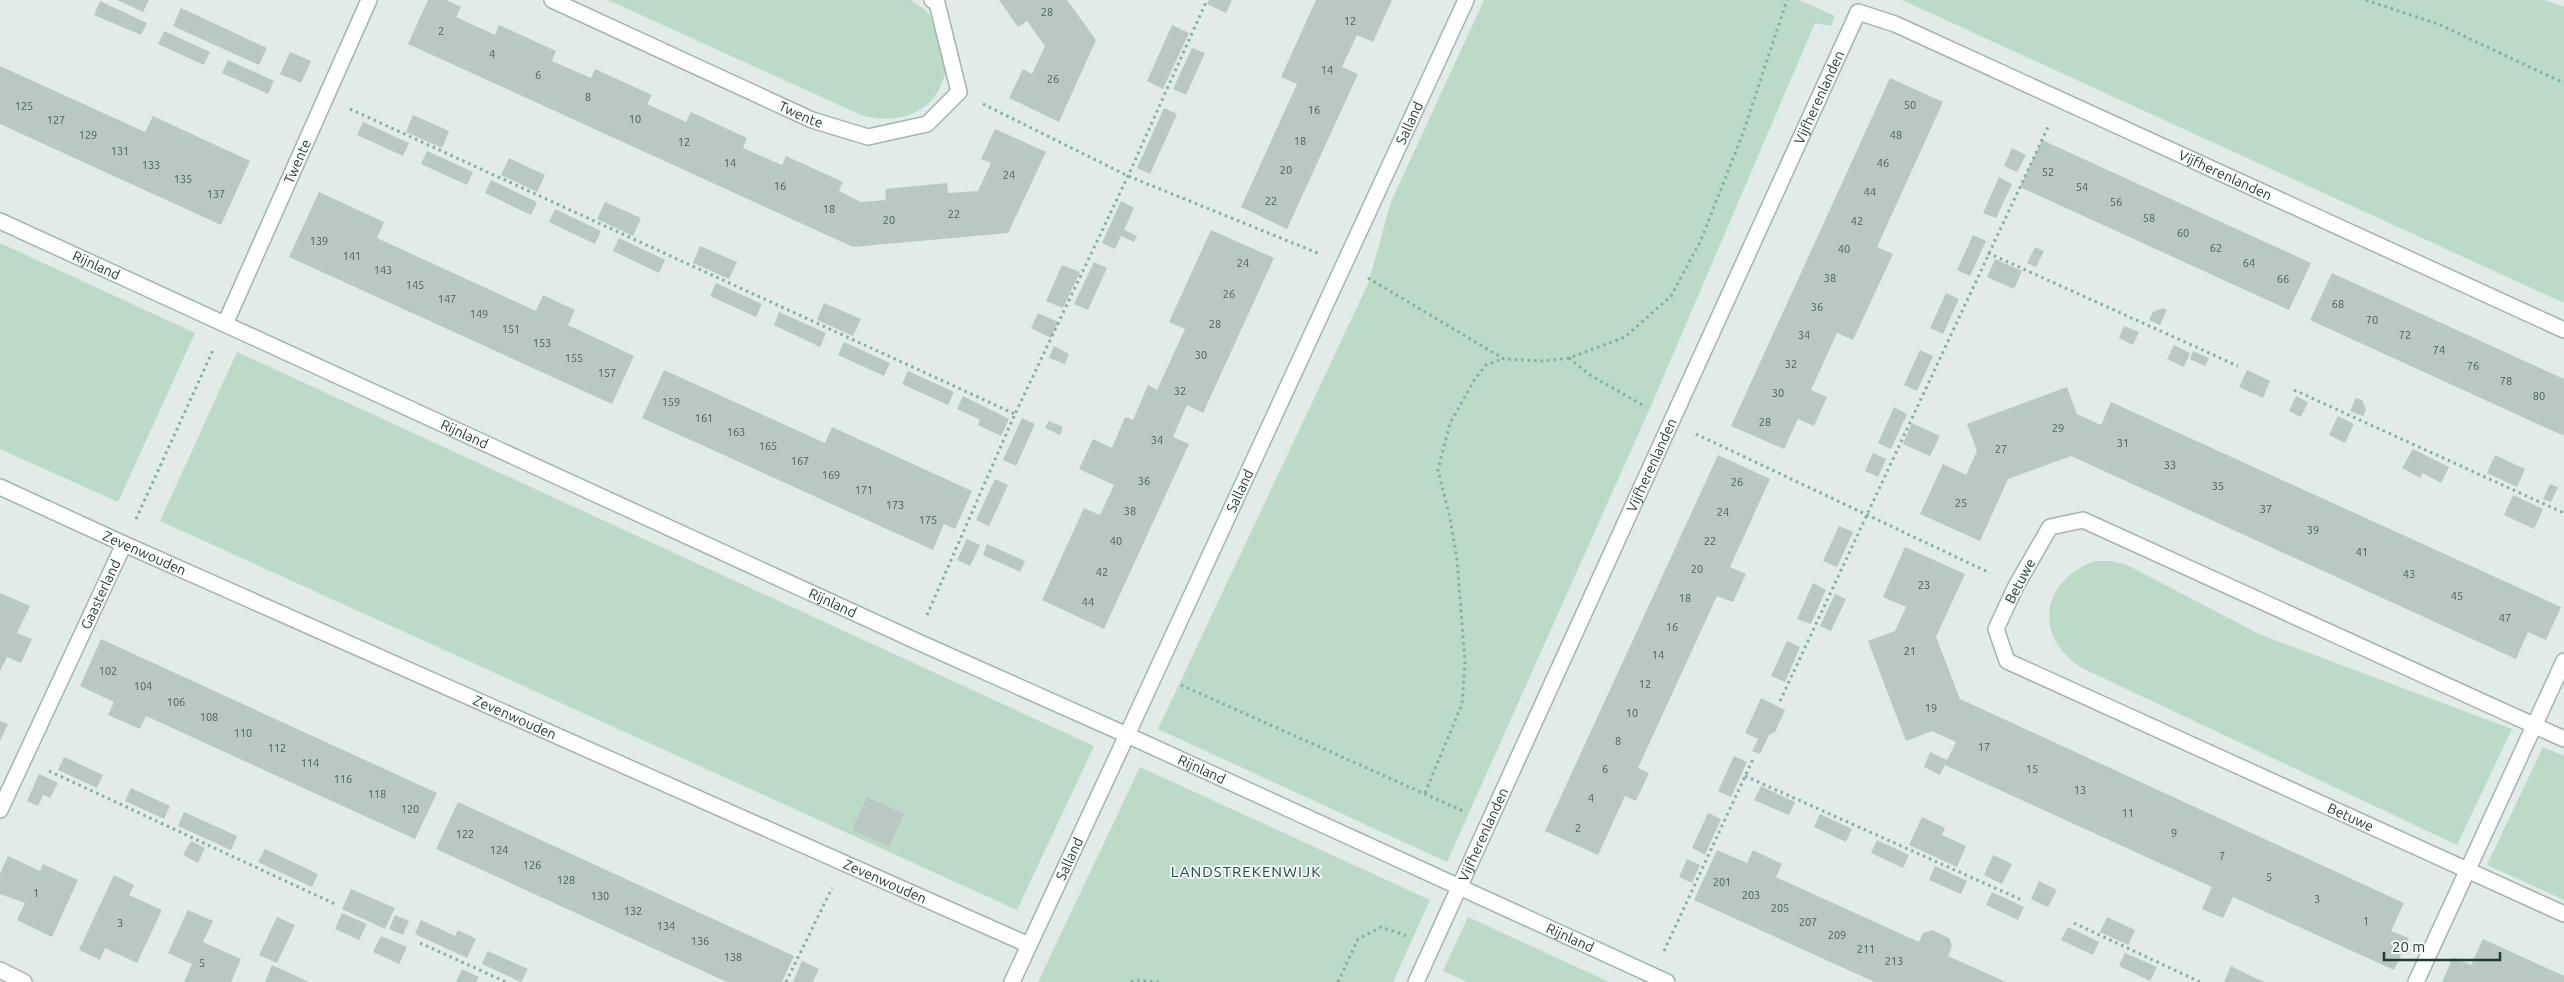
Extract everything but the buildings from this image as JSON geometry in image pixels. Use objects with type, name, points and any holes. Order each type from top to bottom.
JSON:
[{"type":"street","name":"Twente","points":[[225,324],[324,97],[369,0]]},
{"type":"street","name":"Twente","points":[[552,0],[812,120],[868,137],[927,124],[959,92]]},
{"type":"street","points":[[932,0],[937,3],[959,92]]},
{"type":"street","name":"Salland","points":[[1012,982],[1466,0]]},
{"type":"street","name":"Vijfherenlanden","points":[[1416,982],[1858,12],[1895,24],[2564,330]]},
{"type":"street","name":"Rijnland","points":[[0,221],[916,641],[1127,735],[1667,982]]},
{"type":"street","name":"Zevenwouden","points":[[0,487],[124,544],[1029,945]]},
{"type":"street","name":"Betuwe","points":[[2564,739],[2083,520],[2050,527],[2016,586],[1996,629],[2007,661],[2564,914]]},
{"type":"street","name":"Gaasterland","points":[[0,810],[124,544]]},
{"type":"street","points":[[2416,982],[2467,869],[2536,726],[2564,661]]},
{"type":"street","points":[[0,970],[24,982]]},
{"type":"path","points":[[916,641],[1015,414],[1128,176],[1206,0]]},
{"type":"path","points":[[1425,792],[1462,704],[1465,662],[1457,559],[1450,518],[1438,470],[1450,423],[1475,379],[1486,366],[1504,359],[1544,361],[1569,358],[1625,337],[1671,296],[1701,240],[1726,178],[1787,0]]},
{"type":"path","points":[[2366,0],[2438,24],[2564,83]]},
{"type":"path","points":[[959,92],[1128,176],[1344,264],[1504,359]]},
{"type":"path","points":[[324,97],[1015,414]]},
{"type":"path","points":[[1780,701],[1987,253],[2061,100]]},
{"type":"path","points":[[1987,253],[2238,366]]},
{"type":"path","name":"Gaasterland","points":[[124,544],[225,324]]},
{"type":"path","points":[[1569,358],[1590,375],[1671,422],[2016,586]]},
{"type":"path","points":[[2294,390],[2564,513]]},
{"type":"path","points":[[1155,673],[1425,792],[1488,824]]},
{"type":"path","points":[[1652,975],[1754,756]]},
{"type":"path","points":[[23,760],[337,905]]},
{"type":"path","points":[[1745,776],[2024,900]]},
{"type":"path","points":[[786,982],[844,863]]},
{"type":"path","points":[[2074,923],[2200,982]]},
{"type":"path","points":[[1338,982],[1358,939],[1381,927],[1434,945]]},
{"type":"path","points":[[420,943],[506,982]]},
{"type":"path","points":[[1131,982],[1136,980],[1160,982]]},
{"type":"green space","points":[[608,0],[910,0],[922,7],[934,21],[947,54],[948,66],[937,92],[930,102],[920,110],[898,118],[873,118],[861,115]]},
{"type":"green space","points":[[1484,0],[1799,0],[1835,16],[1831,26],[1815,23],[1650,408],[1447,862],[1158,729],[1368,284],[1391,202]]},
{"type":"green space","points":[[1902,0],[2545,0],[2564,7],[2564,303]]},
{"type":"green space","points":[[0,243],[195,333],[118,502],[0,449]]},
{"type":"green space","points":[[237,352],[1094,746],[1017,910],[160,521]]},
{"type":"green space","points":[[2095,561],[2111,561],[2127,565],[2259,634],[2512,729],[2457,845],[2082,668],[2066,655],[2056,641],[2050,626],[2050,610],[2054,595],[2063,582],[2077,570]]},
{"type":"green space","points":[[2543,747],[2564,756],[2564,900],[2487,865]]},
{"type":"green space","points":[[1140,767],[1430,900],[1393,982],[1038,982]]},
{"type":"green space","points":[[1468,917],[1609,982],[1467,982],[1443,971]]},
{"type":"district","name":"LANDSTREKENWIJK","points":[[1246,871]]}]
